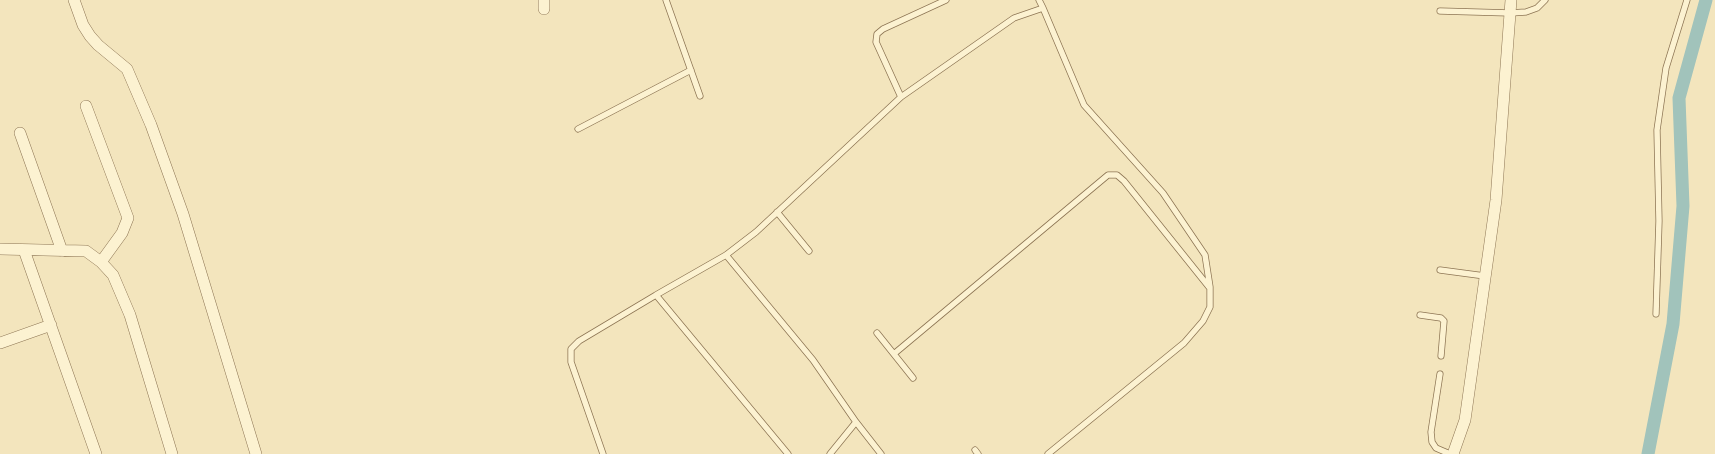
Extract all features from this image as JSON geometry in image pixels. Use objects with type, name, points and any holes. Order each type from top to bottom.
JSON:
[{"type":"street","points":[[74,0],[83,25],[90,36],[98,45],[127,69],[148,118],[183,214],[256,454]]},
{"type":"street","points":[[1452,454],[1465,420],[1496,200],[1511,0]]},
{"type":"street","points":[[86,106],[128,218],[122,233],[101,262]]},
{"type":"street","points":[[20,134],[62,251]]},
{"type":"street","points":[[0,250],[86,251],[101,262],[113,275],[130,315],[172,454]]},
{"type":"street","points":[[24,250],[96,454]]},
{"type":"street","points":[[0,343],[50,325]]},
{"type":"lane","points":[[666,0],[700,96]]},
{"type":"lane","points":[[901,96],[876,42],[876,34],[883,29],[946,0]]},
{"type":"lane","points":[[1039,0],[1084,105],[1163,193],[1205,255],[1210,287],[1210,307],[1203,321],[1184,343],[1048,454]]},
{"type":"lane","points":[[1440,11],[1526,12],[1537,8],[1545,0]]},
{"type":"lane","points":[[1656,314],[1659,221],[1657,130],[1666,68],[1686,0]]},
{"type":"lane","points":[[603,454],[571,362],[571,349],[579,340],[726,255],[756,232],[901,96],[1014,18],[1043,8]]},
{"type":"lane","points":[[578,130],[691,70]]},
{"type":"lane","points":[[895,353],[1108,175],[1117,175],[1124,181],[1210,287]]},
{"type":"lane","points":[[777,212],[809,251]]},
{"type":"lane","points":[[726,255],[813,360],[856,422],[881,454]]},
{"type":"lane","points":[[1440,270],[1485,276]]},
{"type":"lane","points":[[656,295],[788,454]]},
{"type":"lane","points":[[1420,315],[1441,318],[1444,321],[1441,356]]},
{"type":"lane","points":[[877,333],[895,353],[913,378]]},
{"type":"lane","points":[[1440,374],[1431,432],[1432,442],[1436,448],[1452,454]]},
{"type":"lane","points":[[830,454],[856,422]]},
{"type":"waterway","points":[[1648,454],[1673,324],[1683,206],[1679,98],[1706,0]]}]
